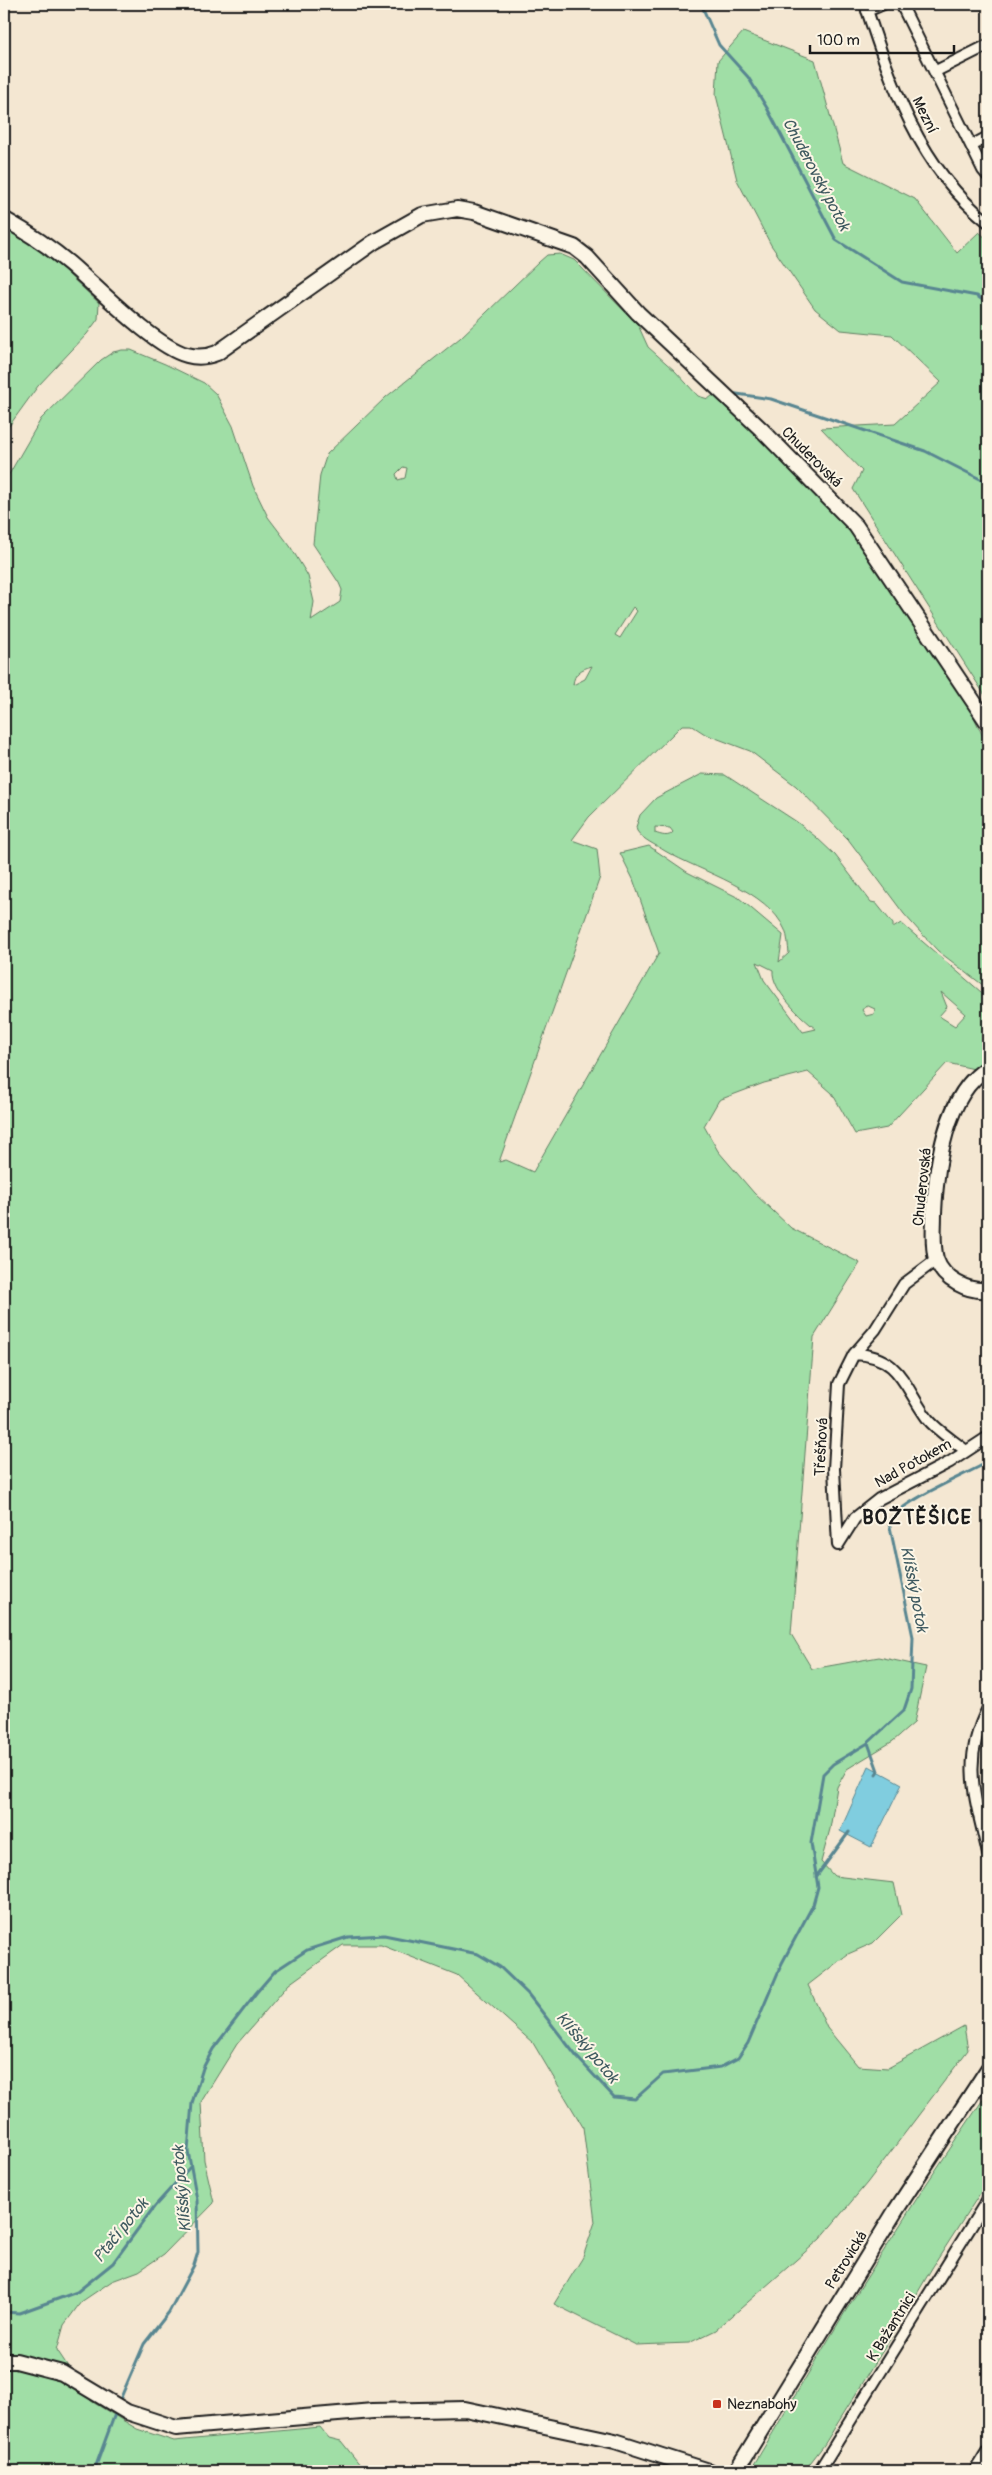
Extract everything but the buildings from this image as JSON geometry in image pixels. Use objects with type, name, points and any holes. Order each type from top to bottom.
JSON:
[{"type":"street","points":[[866,8],[883,4]]},
{"type":"street","points":[[901,4],[988,176]]},
{"type":"street","name":"Mezní","points":[[866,8],[908,120],[928,154],[954,189],[988,222]]},
{"type":"street","points":[[936,71],[988,45]]},
{"type":"street","points":[[973,145],[988,138]]},
{"type":"street","name":"Chuderovská","points":[[4,219],[61,257],[144,328],[175,350],[197,357],[207,357],[217,353],[374,242],[422,215],[457,209],[474,212],[574,246],[587,257],[638,314],[727,397],[856,526],[988,723]]},
{"type":"street","name":"Chuderovská","points":[[936,1260],[933,1242],[935,1190],[945,1138],[963,1093],[979,1073],[988,1068]]},
{"type":"street","points":[[936,1260],[941,1268],[958,1284],[973,1290],[988,1290]]},
{"type":"street","name":"Třešňová","points":[[838,1545],[834,1469],[839,1384],[854,1354],[875,1330],[904,1284],[936,1260]]},
{"type":"street","points":[[854,1354],[870,1354],[897,1370],[928,1420],[966,1451]]},
{"type":"street","name":"Nad Potokem","points":[[838,1545],[855,1518],[878,1498],[966,1451],[988,1437]]},
{"type":"street","points":[[988,1708],[975,1739],[971,1771],[988,1854]]},
{"type":"street","name":"Petrovická","points":[[736,2471],[896,2210],[988,2069]]},
{"type":"street","name":"K Bažantnici","points":[[819,2471],[988,2199]]},
{"type":"street","points":[[4,2360],[16,2361],[62,2373],[127,2412],[176,2428],[373,2411],[464,2410],[615,2441],[708,2471]]},
{"type":"street","points":[[975,2471],[988,2450]]},
{"type":"green space","points":[[743,32],[815,60],[843,163],[915,199],[957,253],[979,232],[988,240],[988,700],[853,489],[862,471],[821,428],[895,424],[941,382],[892,335],[841,330],[815,309],[771,245],[737,180],[716,95],[718,61]]},
{"type":"green space","points":[[4,229],[38,246],[99,303],[98,319],[87,334],[38,386],[4,433]]},
{"type":"green space","points":[[560,254],[574,260],[638,325],[648,347],[675,371],[698,396],[708,399],[716,393],[838,510],[971,711],[988,747],[988,989],[938,951],[904,914],[848,839],[796,786],[750,751],[705,734],[691,725],[682,725],[589,817],[572,840],[597,849],[600,877],[499,1162],[506,1160],[533,1172],[659,953],[633,879],[620,853],[649,846],[687,872],[739,898],[783,935],[779,962],[789,953],[785,930],[776,916],[764,904],[732,883],[665,851],[646,840],[637,831],[636,827],[640,815],[656,798],[702,774],[725,775],[797,822],[835,855],[871,902],[876,903],[893,924],[893,928],[901,923],[988,998],[988,1072],[947,1063],[887,1128],[855,1134],[832,1093],[808,1072],[764,1083],[719,1100],[704,1126],[718,1151],[754,1193],[791,1228],[860,1263],[814,1337],[791,1634],[812,1669],[879,1657],[926,1667],[914,1723],[893,1741],[847,1769],[837,1787],[830,1829],[821,1862],[834,1876],[894,1883],[901,1915],[873,1943],[848,1954],[808,1985],[827,2028],[858,2066],[888,2068],[964,2026],[968,2050],[867,2183],[820,2239],[716,2330],[689,2343],[636,2345],[554,2304],[583,2257],[595,2222],[583,2127],[533,2043],[457,1975],[381,1945],[343,1945],[289,1984],[237,2044],[201,2102],[204,2160],[214,2203],[164,2254],[139,2271],[112,2281],[81,2302],[64,2325],[57,2350],[91,2401],[137,2429],[174,2441],[320,2427],[329,2438],[341,2441],[365,2471],[4,2471],[4,483],[41,419],[101,360],[113,352],[131,350],[165,364],[204,383],[216,394],[233,426],[253,486],[268,517],[290,546],[308,576],[314,602],[311,621],[340,602],[342,590],[313,544],[320,475],[327,454],[386,397],[460,338],[547,255]],"holes":[[[403,467],[407,468],[405,478],[398,480],[396,474]],[[633,607],[637,611],[620,638],[615,635]],[[592,666],[585,679],[573,685],[579,672]],[[655,827],[670,828],[673,832],[662,835],[655,833]],[[757,962],[773,970],[774,978],[782,995],[816,1029],[803,1032],[764,980]],[[941,992],[966,1014],[955,1026],[939,1016],[947,1007]],[[866,1005],[875,1009],[874,1014],[866,1016],[862,1010]]]},
{"type":"green space","points":[[988,2092],[988,2181],[932,2268],[824,2445],[804,2471],[750,2471],[845,2312],[921,2192]]},
{"type":"water","points":[[869,1766],[902,1784],[871,1847],[840,1831]]},
{"type":"waterway","name":"Chuderovský potok","points":[[701,4],[719,45],[748,77],[767,108],[836,240],[902,282],[977,296],[988,304]]},
{"type":"waterway","points":[[730,393],[771,399],[925,451],[988,483]]},
{"type":"waterway","name":"Klíšský potok","points":[[119,2402],[144,2344],[169,2312],[194,2265],[198,2252],[197,2200],[188,2151],[192,2103],[203,2068],[213,2049],[275,1971],[307,1950],[348,1937],[384,1935],[478,1954],[500,1967],[528,1994],[577,2057],[614,2097],[635,2099],[663,2074],[721,2067],[738,2058],[748,2043],[782,1963],[813,1905],[818,1887],[811,1843],[823,1774],[833,1764],[868,1743],[904,1710],[911,1689],[913,1637],[889,1522],[895,1514],[918,1498],[988,1462]]},
{"type":"waterway","points":[[868,1743],[878,1771],[876,1774]]},
{"type":"waterway","points":[[816,1877],[849,1832]]},
{"type":"waterway","name":"Ptačí potok","points":[[4,2312],[19,2313],[77,2292],[113,2263],[154,2207],[190,2167]]},
{"type":"waterway","name":"Klíšský potok","points":[[94,2471],[116,2411]]},
{"type":"place","name":"Neznabohy","points":[[717,2404]]},
{"type":"district","name":"BOŽTĚŠICE","points":[[917,1517]]}]
